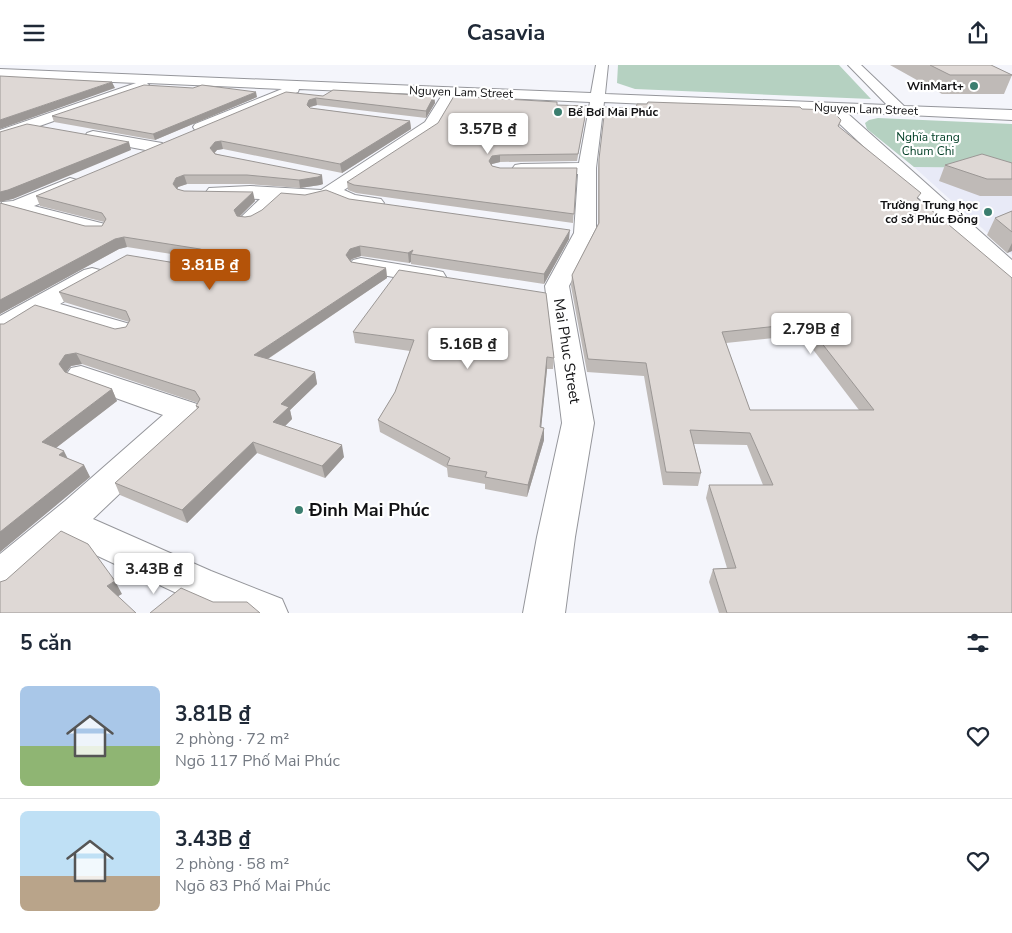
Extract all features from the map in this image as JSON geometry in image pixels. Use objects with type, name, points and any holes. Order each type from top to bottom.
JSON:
[{"type":"street","name":"Mai Phuc Street","points":[[544,613],[556,537],[578,423],[549,295],[557,286],[575,232],[587,168],[602,65]]},
{"type":"street","points":[[854,65],[901,111]]},
{"type":"street","points":[[0,135],[157,79],[178,69]]},
{"type":"street","name":"Nguyen Lam Street","points":[[0,73],[1012,115]]},
{"type":"street","points":[[130,158],[300,85]]},
{"type":"street","points":[[196,192],[250,192],[307,196],[333,183],[422,123],[451,92]]},
{"type":"street","points":[[832,108],[1012,273]]},
{"type":"street","points":[[28,125],[57,130]]},
{"type":"street","points":[[77,133],[156,147]]},
{"type":"street","points":[[500,169],[587,168]]},
{"type":"street","points":[[8,206],[86,177]]},
{"type":"street","points":[[333,183],[351,200],[390,206]]},
{"type":"street","points":[[248,220],[277,194]]},
{"type":"street","points":[[8,206],[97,229]]},
{"type":"street","points":[[0,327],[111,265]]},
{"type":"street","points":[[361,265],[454,280]]},
{"type":"street","points":[[37,305],[120,331]]},
{"type":"street","points":[[0,578],[71,517],[186,412],[81,375]]},
{"type":"street","points":[[71,517],[196,584],[267,613]]},
{"type":"shaded area","name":"Trường Trung học cơ sở Phúc Đồng","points":[[914,167],[1012,168],[1012,255]]},
{"type":"green space","points":[[618,65],[839,65],[871,99],[635,89],[617,83]]},
{"type":"green space","name":"Nghĩa trang Chum Chi","points":[[878,118],[1012,124],[1012,168],[914,167],[867,129],[865,123]]},
{"type":"building","points":[[930,65],[991,65],[1012,75],[950,75]]},
{"type":"building","points":[[0,76],[112,82],[0,120]]},
{"type":"building","points":[[144,85],[193,88],[202,85],[256,92],[153,134],[52,116]]},
{"type":"building","points":[[333,90],[434,96],[426,111],[316,98],[309,100],[307,105],[310,108],[410,121],[340,164],[221,141],[215,142],[210,148],[215,154],[322,175],[318,177],[299,180],[247,175],[184,175],[176,178],[173,184],[177,189],[184,191],[253,192],[234,210],[237,216],[245,217],[262,210],[281,193],[305,195],[326,190],[349,199],[570,230],[544,274],[411,254],[413,250],[408,253],[360,246],[350,249],[346,255],[351,262],[386,268],[254,355],[315,372],[281,404],[289,407],[273,422],[342,445],[322,466],[253,442],[182,510],[115,483],[199,407],[196,406],[200,399],[195,391],[76,353],[65,355],[59,364],[65,372],[112,389],[42,442],[64,451],[59,455],[84,465],[0,532],[0,324],[4,324],[35,305],[115,329],[126,327],[130,320],[126,311],[59,292],[127,255],[200,267],[208,265],[214,258],[210,252],[200,249],[124,237],[115,239],[0,300],[0,203],[85,226],[102,226],[106,219],[102,213],[36,196],[286,92],[323,96]]},
{"type":"building","points":[[454,96],[557,102],[557,105],[587,106],[578,154],[500,155],[492,156],[489,161],[492,166],[500,168],[577,168],[574,214],[354,185],[347,182],[438,123]]},
{"type":"building","points":[[648,102],[800,107],[802,109],[831,110],[841,120],[838,126],[921,193],[917,198],[1012,278],[1012,613],[727,613],[713,569],[736,568],[709,485],[773,485],[750,433],[690,430],[701,473],[666,472],[646,363],[588,359],[572,275],[599,223],[599,159],[605,107],[636,109],[637,104],[647,104]],"holes":[[[806,323],[874,410],[750,410],[722,332]]]},
{"type":"building","points":[[27,124],[129,142],[0,192],[0,132]]},
{"type":"building","points":[[982,154],[1012,163],[1012,179],[987,179],[945,165]]},
{"type":"building","points":[[1012,211],[1012,232],[995,218]]},
{"type":"building","points":[[399,270],[546,293],[554,358],[547,357],[540,427],[544,428],[528,485],[485,477],[487,472],[447,465],[450,458],[378,420],[395,392],[414,340],[353,332]]},
{"type":"building","points":[[61,531],[88,544],[115,581],[107,586],[136,613],[0,613],[0,582],[6,580]]},
{"type":"building","points":[[181,588],[213,602],[247,602],[260,613],[150,613]]},
{"type":"place","name":"WinMart+","points":[[974,86]]},
{"type":"place","name":"Bể Bơi Mai Phúc","points":[[558,112]]},
{"type":"place","name":"Trường Trung học cơ sở Phúc Đồng","points":[[988,212]]},
{"type":"place","name":"Đinh Mai Phúc","points":[[299,510]]}]
